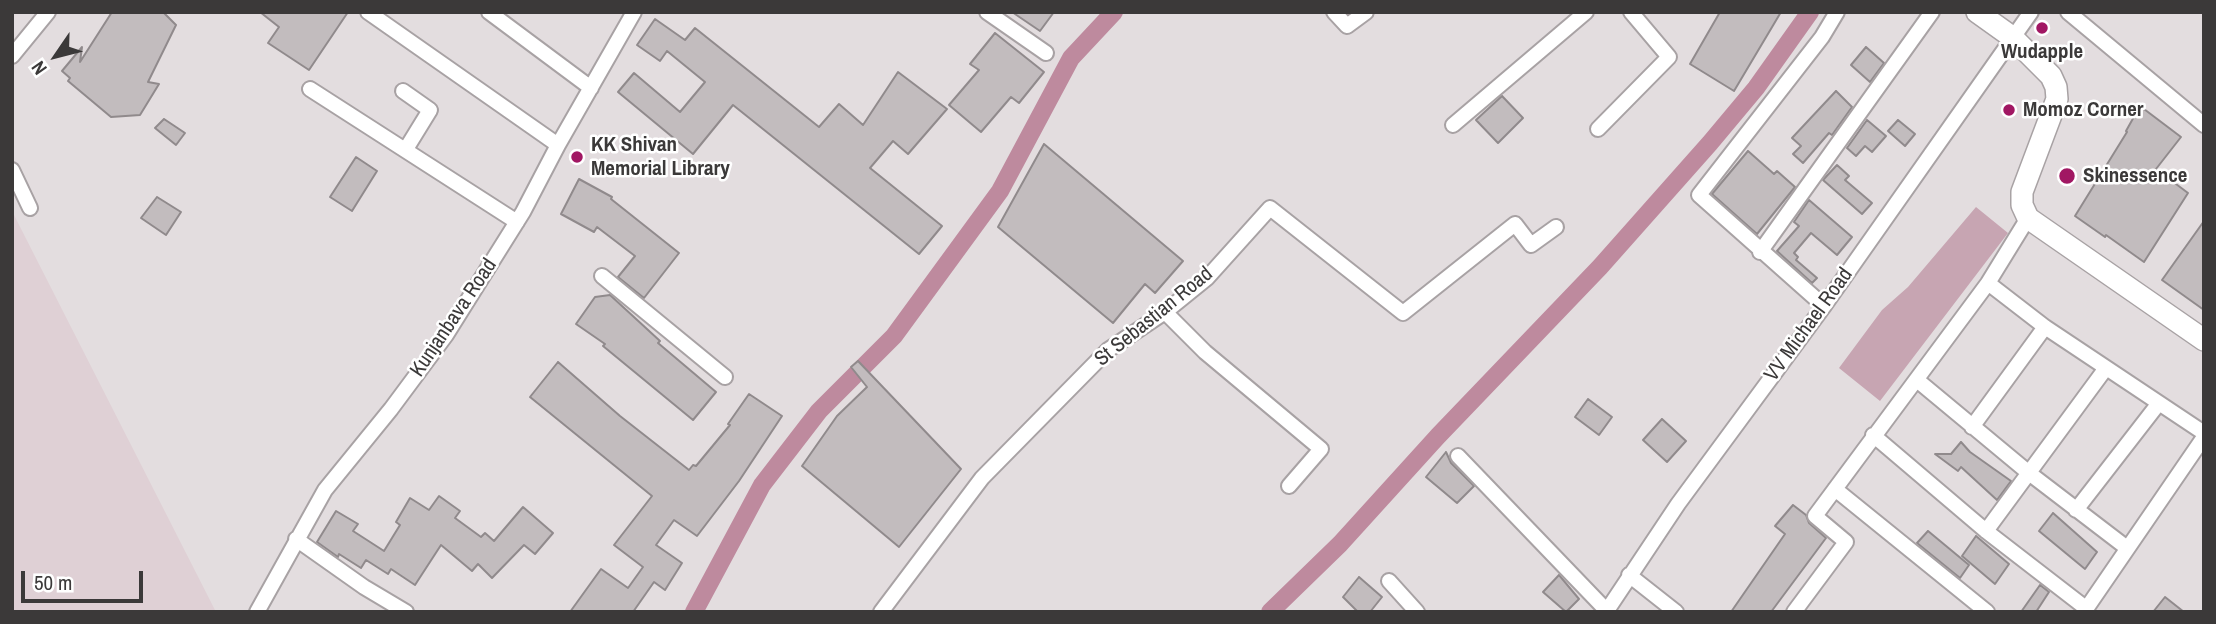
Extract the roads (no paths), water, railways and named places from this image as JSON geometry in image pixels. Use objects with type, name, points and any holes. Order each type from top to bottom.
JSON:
[{"type":"main road","points":[[1977,12],[2012,37],[2051,76],[2056,87],[2057,99],[2022,192],[2022,205],[2028,218],[2204,340]]},
{"type":"street","points":[[12,56],[48,12]]},
{"type":"street","points":[[368,12],[558,145]]},
{"type":"street","points":[[488,12],[591,88]]},
{"type":"street","name":"Kunjanbava Road","points":[[257,612],[325,489],[391,409],[446,335],[517,222],[634,12]]},
{"type":"street","points":[[987,12],[1046,53]]},
{"type":"street","points":[[1334,12],[1347,26],[1366,12]]},
{"type":"street","points":[[1453,125],[1586,12]]},
{"type":"street","points":[[1598,129],[1669,57],[1631,12]]},
{"type":"street","points":[[1824,306],[1760,252],[1699,195],[1822,37],[1837,12]]},
{"type":"street","points":[[1760,252],[1932,12]]},
{"type":"street","name":"VV Michael Road","points":[[1607,611],[1678,504],[1824,306],[2031,12]]},
{"type":"street","points":[[2068,12],[2204,125]]},
{"type":"street","points":[[310,89],[517,222]]},
{"type":"street","points":[[403,91],[430,110],[406,149]]},
{"type":"street","points":[[12,170],[30,208]]},
{"type":"street","name":"St Sebastian Road","points":[[881,612],[982,478],[1108,350],[1165,312],[1208,278],[1270,208],[1403,313],[1515,224],[1531,245],[1556,226]]},
{"type":"street","points":[[1794,612],[1846,542],[1815,516],[1988,283],[2028,218]]},
{"type":"street","points":[[602,276],[725,377]]},
{"type":"street","points":[[1873,435],[2085,610],[2204,435],[2045,327],[1988,283]]},
{"type":"street","points":[[1165,312],[1205,352],[1321,449],[1289,486]]},
{"type":"street","points":[[1972,427],[2045,327]]},
{"type":"street","points":[[1986,530],[2106,368]]},
{"type":"street","points":[[1917,380],[2029,473],[2127,548]]},
{"type":"street","points":[[2076,510],[2159,403]]},
{"type":"street","points":[[1458,456],[1607,611]]},
{"type":"street","points":[[1835,489],[1987,612]]},
{"type":"street","points":[[296,539],[364,587],[406,612]]},
{"type":"street","points":[[1629,575],[1676,612]]},
{"type":"street","points":[[1389,581],[1417,612]]},
{"type":"waterway","points":[[694,612],[762,485],[819,411],[894,336],[1000,191],[1071,58],[1114,12]]},
{"type":"waterway","points":[[1270,612],[1340,544],[1438,436],[1600,267],[1756,88],[1810,12]]},
{"type":"place","name":"Wudapple","points":[[2042,28]]},
{"type":"place","name":"Momoz Corner","points":[[2009,110]]},
{"type":"place","name":"KK Shivan Memorial Library","points":[[577,157]]},
{"type":"place","name":"Skinessence","points":[[2067,176]]}]
